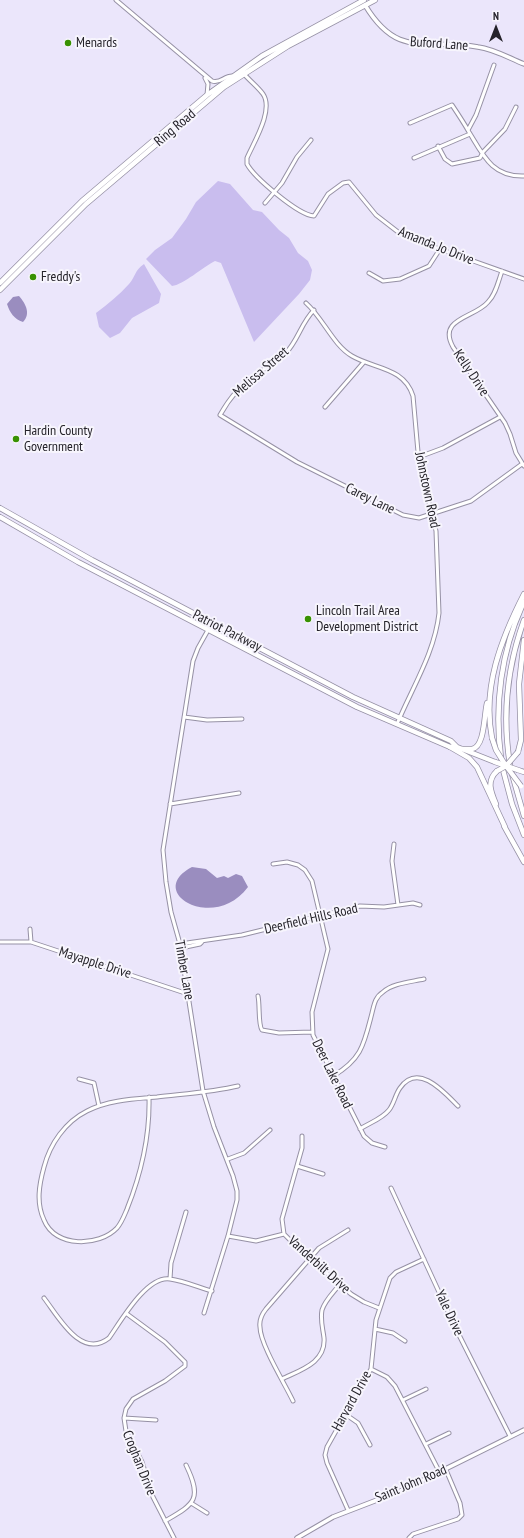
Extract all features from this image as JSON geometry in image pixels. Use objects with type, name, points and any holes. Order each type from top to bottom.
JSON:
[{"type":"main road","name":"Ring Road","points":[[0,290],[86,204],[242,71],[280,45],[363,0]]},
{"type":"main road","name":"Ring Road","points":[[0,283],[82,202],[207,95],[232,76],[375,0]]},
{"type":"main road","name":"Patriot Parkway","points":[[0,508],[92,560],[353,697],[451,741],[457,746],[524,772]]},
{"type":"main road","name":"Patriot Parkway","points":[[0,517],[78,562],[351,704],[450,747],[457,746]]},
{"type":"main road","points":[[462,748],[473,749],[478,745],[482,738],[491,682],[505,635],[524,594]]},
{"type":"main road","points":[[524,602],[512,633],[504,661],[498,720],[499,744],[505,779],[512,804],[524,835]]},
{"type":"main road","points":[[524,620],[511,665],[506,715],[507,742],[513,781],[524,816]]},
{"type":"main road","points":[[505,827],[491,791],[490,782],[493,775],[506,766],[518,752],[521,740],[520,668],[524,640]]},
{"type":"main road","points":[[491,682],[488,720],[492,738],[496,750],[524,791]]},
{"type":"main road","points":[[520,714],[524,734]]},
{"type":"main road","points":[[450,747],[469,758],[477,767],[505,827],[524,862]]},
{"type":"street","points":[[116,0],[214,82],[232,76]]},
{"type":"street","name":"Buford Lane","points":[[363,0],[382,29],[402,41],[415,44],[477,46],[524,64]]},
{"type":"street","points":[[414,158],[469,132],[494,65]]},
{"type":"street","name":"Amanda Jo Drive","points":[[242,71],[263,93],[267,107],[266,115],[247,158],[246,164],[296,210],[314,216],[328,194],[343,183],[349,182],[354,185],[370,209],[391,227],[405,236],[524,279]]},
{"type":"street","points":[[204,74],[208,84],[207,95]]},
{"type":"street","points":[[410,123],[452,105],[482,156],[503,172],[516,176],[524,176]]},
{"type":"street","points":[[438,146],[445,159],[452,164],[474,160],[482,156],[505,129],[516,107]]},
{"type":"street","points":[[266,203],[282,184],[297,157],[311,140]]},
{"type":"street","points":[[369,273],[383,281],[400,279],[429,266],[440,249]]},
{"type":"street","name":"Kelly Drive","points":[[502,271],[495,292],[489,302],[481,309],[454,323],[449,335],[453,347],[510,434],[514,449],[523,465]]},
{"type":"street","name":"Johnstown Road","points":[[306,302],[351,356],[394,372],[402,378],[409,386],[414,402],[419,457],[436,531],[438,626],[428,654],[396,724]]},
{"type":"street","name":"Melissa Street","points":[[220,415],[228,402],[244,383],[285,354],[294,343],[305,320],[314,310]]},
{"type":"street","points":[[325,407],[364,362]]},
{"type":"street","name":"Carey Lane","points":[[220,415],[297,462],[403,515],[415,518],[471,501],[523,465]]},
{"type":"street","points":[[419,457],[443,448],[500,417]]},
{"type":"street","name":"Timber Lane","points":[[204,1313],[212,1291],[237,1200],[235,1184],[228,1159],[214,1127],[203,1091],[180,946],[171,912],[164,866],[164,845],[193,661],[198,648],[212,623]]},
{"type":"street","points":[[184,717],[207,720],[242,719]]},
{"type":"street","points":[[170,804],[239,793]]},
{"type":"street","points":[[394,844],[392,861],[398,905]]},
{"type":"street","name":"Deer Lake Road","points":[[273,864],[290,862],[298,865],[305,870],[312,881],[328,945],[328,953],[312,1012],[312,1032],[360,1129],[369,1142],[385,1147]]},
{"type":"street","name":"Deerfield Hills Road","points":[[180,946],[242,935],[360,906],[384,907],[413,903],[420,905]]},
{"type":"street","points":[[30,929],[31,942]]},
{"type":"street","name":"Mayapple Drive","points":[[0,942],[31,942],[188,994]]},
{"type":"street","points":[[333,1076],[349,1066],[356,1058],[365,1038],[375,1002],[380,994],[394,986],[424,979]]},
{"type":"street","points":[[258,996],[261,1010],[259,1024],[262,1030],[279,1033],[312,1032]]},
{"type":"street","points":[[360,1129],[388,1111],[404,1084],[417,1078],[426,1079],[434,1084],[458,1106]]},
{"type":"street","points":[[79,1079],[94,1083],[99,1106]]},
{"type":"street","points":[[149,1097],[149,1113],[145,1149],[137,1183],[122,1221],[113,1231],[103,1237],[86,1242],[78,1242],[59,1236],[45,1223],[40,1210],[40,1185],[46,1161],[57,1137],[78,1116],[99,1106],[149,1097],[238,1086]]},
{"type":"street","points":[[228,1159],[244,1153],[270,1130]]},
{"type":"street","name":"Vanderbilt Drive","points":[[302,1136],[303,1142],[282,1219],[284,1234],[309,1258],[357,1299],[379,1308]]},
{"type":"street","points":[[297,1166],[323,1174]]},
{"type":"street","name":"Yale Drive","points":[[391,1188],[456,1331],[510,1436]]},
{"type":"street","points":[[170,1278],[171,1263],[186,1212]]},
{"type":"street","points":[[294,1401],[261,1336],[260,1320],[266,1309],[309,1258],[322,1245],[348,1230]]},
{"type":"street","points":[[228,1236],[256,1241],[284,1234]]},
{"type":"street","name":"Harvard Drive","points":[[348,1510],[327,1463],[325,1455],[328,1443],[371,1369],[375,1329],[379,1308],[393,1274],[424,1259]]},
{"type":"street","points":[[44,1298],[75,1337],[85,1343],[96,1344],[106,1340],[146,1288],[159,1280],[170,1278],[212,1291]]},
{"type":"street","points":[[282,1379],[309,1366],[320,1355],[324,1344],[322,1311],[325,1303],[340,1284]]},
{"type":"street","name":"Croghan Drive","points":[[127,1314],[165,1342],[185,1362],[185,1366],[165,1381],[133,1399],[126,1409],[124,1418],[126,1431],[142,1462],[153,1497],[174,1538]]},
{"type":"street","points":[[375,1329],[393,1333],[405,1341]]},
{"type":"street","points":[[371,1369],[390,1380],[403,1400],[440,1473]]},
{"type":"street","points":[[403,1400],[426,1389]]},
{"type":"street","points":[[345,1414],[358,1423],[370,1445]]},
{"type":"street","points":[[124,1418],[156,1420]]},
{"type":"street","name":"Saint John Road","points":[[300,1537],[348,1510],[403,1490],[440,1473],[524,1430]]},
{"type":"street","points":[[426,1444],[449,1433]]},
{"type":"street","points":[[165,1522],[182,1512],[191,1503],[195,1487],[186,1466]]},
{"type":"street","points":[[409,1538],[413,1534],[458,1519],[462,1515],[460,1503],[446,1470]]},
{"type":"street","points":[[191,1503],[207,1513]]},
{"type":"street","points":[[306,1533],[307,1538]]},
{"type":"shaded area","points":[[218,181],[230,184],[253,210],[262,212],[289,238],[298,253],[308,261],[312,270],[310,280],[299,294],[254,342],[221,263],[215,261],[182,283],[172,286],[146,259],[155,250],[172,238],[196,202]]},
{"type":"shaded area","points":[[144,264],[161,294],[159,303],[132,318],[120,333],[110,338],[99,327],[96,313],[125,288],[138,269]]},
{"type":"shaded area","points":[[19,296],[27,309],[27,316],[23,322],[13,315],[7,304],[13,297]]},
{"type":"shaded area","points":[[192,867],[206,869],[217,878],[224,876],[228,878],[236,874],[242,876],[248,887],[234,900],[218,907],[203,907],[189,904],[180,896],[176,887],[179,877]]},
{"type":"place","name":"Menards","points":[[68,43]]},
{"type":"place","name":"Freddy's","points":[[33,277]]},
{"type":"place","name":"Hardin County Government","points":[[16,439]]},
{"type":"place","name":"Lincoln Trail Area Development District","points":[[308,619]]}]
